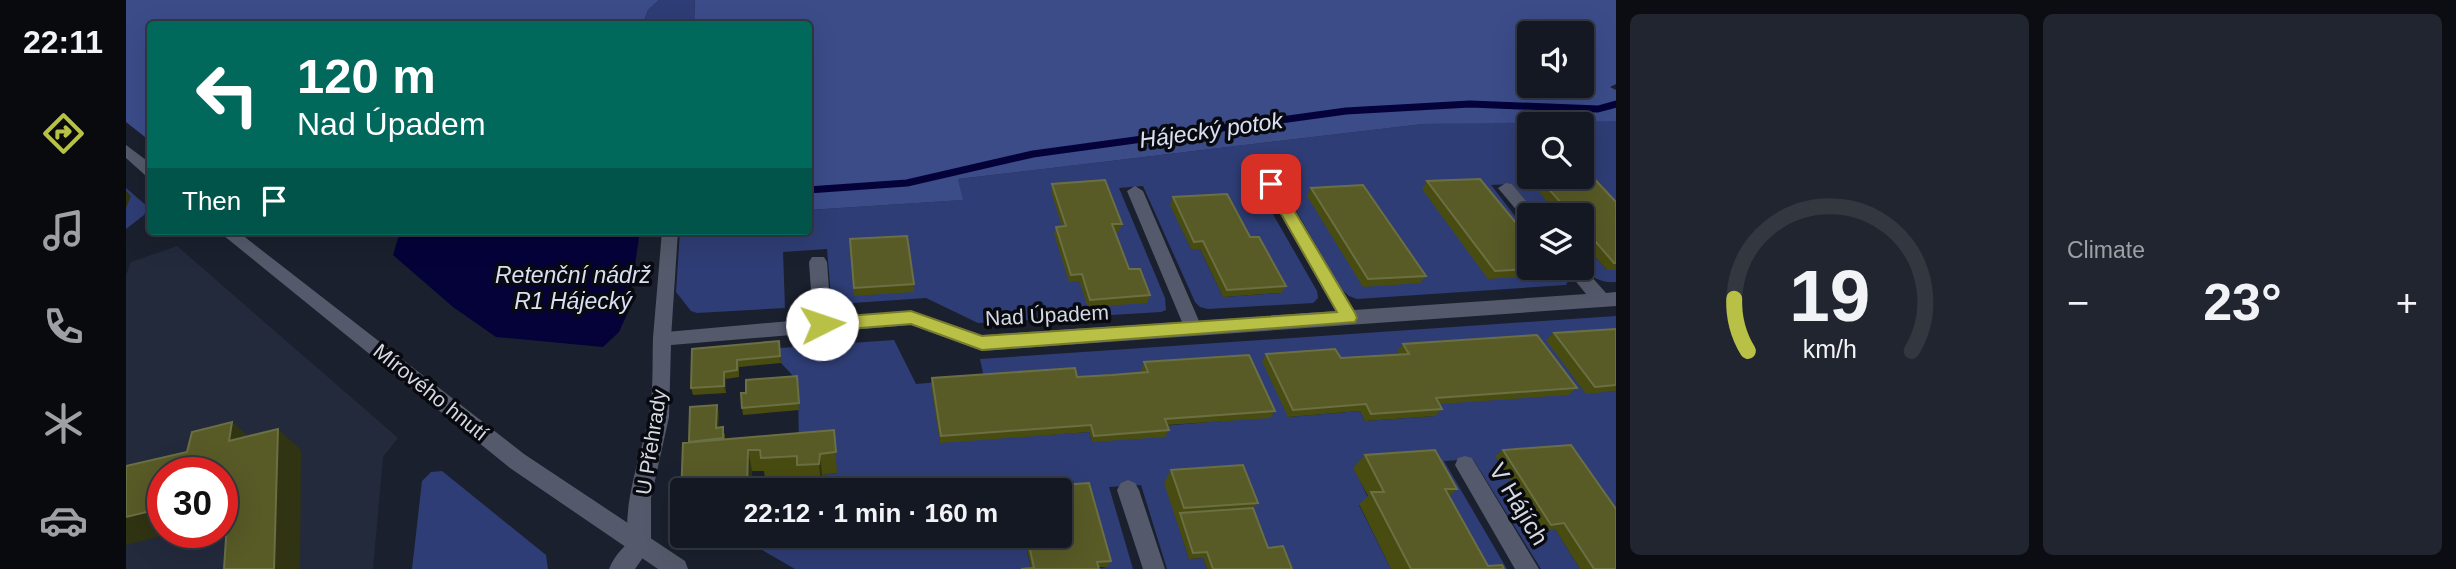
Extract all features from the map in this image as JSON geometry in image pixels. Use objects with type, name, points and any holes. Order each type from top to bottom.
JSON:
[{"type":"street","points":[[126,150],[147,168]]},
{"type":"street","points":[[1271,184],[1349,318]]},
{"type":"street","points":[[1506,188],[1519,203]]},
{"type":"street","points":[[1135,191],[1194,329]]},
{"type":"street","name":"Mírového hnutí","points":[[231,235],[517,461],[677,569]]},
{"type":"street","name":"U Přehrady","points":[[640,546],[640,498],[659,417],[670,235]]},
{"type":"street","points":[[818,262],[822,324]]},
{"type":"street","name":"Nad Úpadem","points":[[1587,280],[1609,300]]},
{"type":"street","name":"Nad Úpadem","points":[[662,338],[911,318],[982,343],[1609,300]]},
{"type":"street","name":"V Hájích","points":[[1465,465],[1528,569]]},
{"type":"street","points":[[1128,490],[1154,569]]},
{"type":"street","points":[[620,569],[640,546]]},
{"type":"shaded area","points":[[126,0],[659,0],[648,10],[644,21],[147,21],[147,139],[126,122]]},
{"type":"shaded area","points":[[659,0],[695,0],[694,21],[644,21],[648,10]]},
{"type":"shaded area","points":[[695,0],[1616,0],[1616,84],[1610,87],[1616,90],[1616,121],[1594,121],[1594,112],[1517,112],[1517,123],[1423,124],[958,179],[963,200],[812,210],[812,21],[694,21]]},
{"type":"shaded area","points":[[1594,119],[1616,121],[1616,217],[1592,189]]},
{"type":"shaded area","points":[[1517,121],[1517,189],[1558,189],[1558,203],[1528,203],[1512,184],[1491,185],[1517,219],[1517,263],[1488,279],[1517,273],[1517,280],[1568,281],[1566,285],[1357,299],[1341,289],[1278,179],[1254,181],[1317,291],[1318,298],[1313,303],[1208,309],[1200,307],[1195,302],[1143,186],[1119,188],[1165,298],[1166,310],[1161,312],[978,323],[926,298],[838,304],[831,296],[827,249],[783,252],[785,308],[697,313],[691,311],[676,292],[680,235],[812,235],[812,210],[962,200],[958,179],[1423,124]],"holes":[[[1171,205],[1281,293],[1223,297],[1200,249],[1191,249]]]},
{"type":"shaded area","points":[[126,188],[147,209],[144,215],[126,229]]},
{"type":"shaded area","points":[[177,246],[398,438],[383,457],[373,569],[126,569],[126,275],[131,262]]},
{"type":"shaded area","points":[[1594,255],[1607,270],[1616,270],[1616,282],[1594,277]]},
{"type":"shaded area","points":[[1616,316],[1616,340],[1586,393],[1616,391],[1616,523],[1555,529],[1580,569],[1541,569],[1473,459],[1444,461],[1507,569],[1468,569],[1354,468],[1371,504],[1359,505],[1391,569],[1284,569],[1165,483],[1189,559],[1203,558],[1207,569],[1167,569],[1141,485],[1109,487],[1133,569],[1095,569],[1107,567],[1072,510],[1072,478],[822,478],[822,475],[837,473],[799,454],[798,381],[781,363],[780,348],[894,340],[916,384],[984,378],[980,359]],"holes":[[[1397,351],[1435,416],[1365,421],[1360,411],[1288,417],[1335,365],[1402,361]],[[1145,379],[1270,417],[1161,426],[1092,442],[1089,432],[940,442],[932,385]]]},
{"type":"shaded area","points":[[442,471],[546,555],[548,569],[412,569],[422,481],[431,472]]},
{"type":"shaded area","points":[[759,548],[1027,548],[1031,569],[795,569]]},
{"type":"water","name":"Retenční nádrž R1 Hájecký","points":[[404,235],[639,235],[628,312],[619,332],[603,347],[496,337],[453,307],[393,255],[398,238]]},
{"type":"building","points":[[1594,178],[1616,202],[1616,263],[1594,240],[1594,203],[1561,203],[1549,189],[1594,189]]},
{"type":"building","points":[[1480,179],[1517,224],[1517,270],[1495,271],[1427,181]]},
{"type":"building","points":[[1105,180],[1122,224],[1112,224],[1129,269],[1140,269],[1150,295],[1090,300],[1082,274],[1071,275],[1056,227],[1066,226],[1052,184]]},
{"type":"building","points":[[1363,185],[1426,276],[1368,279],[1311,188]]},
{"type":"building","points":[[1227,194],[1250,237],[1259,237],[1286,286],[1227,290],[1203,241],[1194,242],[1173,197]]},
{"type":"building","points":[[907,236],[914,284],[854,288],[850,239]]},
{"type":"building","points":[[1616,329],[1616,385],[1595,387],[1554,333]]},
{"type":"building","points":[[1537,335],[1577,388],[1436,398],[1442,409],[1371,414],[1366,404],[1293,410],[1266,354],[1335,349],[1341,358],[1409,354],[1403,344]]},
{"type":"building","points":[[779,341],[780,356],[737,360],[737,370],[724,372],[724,386],[691,388],[692,349]]},
{"type":"building","points":[[1249,355],[1275,411],[1165,419],[1169,430],[1094,436],[1091,425],[941,436],[932,378],[1075,368],[1077,377],[1112,375],[1148,372],[1144,362]]},
{"type":"building","points":[[797,376],[799,403],[742,408],[741,393],[746,393],[746,380]]},
{"type":"building","points":[[717,405],[716,428],[723,427],[723,438],[689,442],[690,407]]},
{"type":"building","points":[[232,422],[229,441],[278,429],[274,569],[224,569],[225,548],[238,548],[238,457],[165,457],[187,452],[192,432]]},
{"type":"building","points":[[834,430],[836,452],[820,454],[819,464],[797,465],[797,456],[761,458],[760,450],[748,450],[747,478],[682,478],[683,443]]},
{"type":"building","points":[[1571,445],[1616,509],[1616,569],[1594,569],[1564,523],[1551,525],[1503,450]]},
{"type":"building","points":[[1435,450],[1457,489],[1445,489],[1488,566],[1502,565],[1504,569],[1411,569],[1371,492],[1384,492],[1365,455]]},
{"type":"building","points":[[147,461],[147,512],[126,517],[126,466]]},
{"type":"building","points":[[1243,465],[1258,503],[1184,508],[1171,470]]},
{"type":"building","points":[[1089,483],[1111,561],[1097,562],[1099,569],[1021,569],[1034,568],[1030,548],[1072,548],[1072,484]]},
{"type":"building","points":[[1253,508],[1268,548],[1283,546],[1292,569],[1213,569],[1207,552],[1193,553],[1180,513]]},
{"type":"waterway","name":"Hájecký potok","points":[[812,190],[907,183],[1033,154],[1346,111],[1470,104],[1598,109],[1616,104]]},
{"type":"route","points":[[822,324],[911,318],[982,343],[1349,318],[1271,184]]}]
